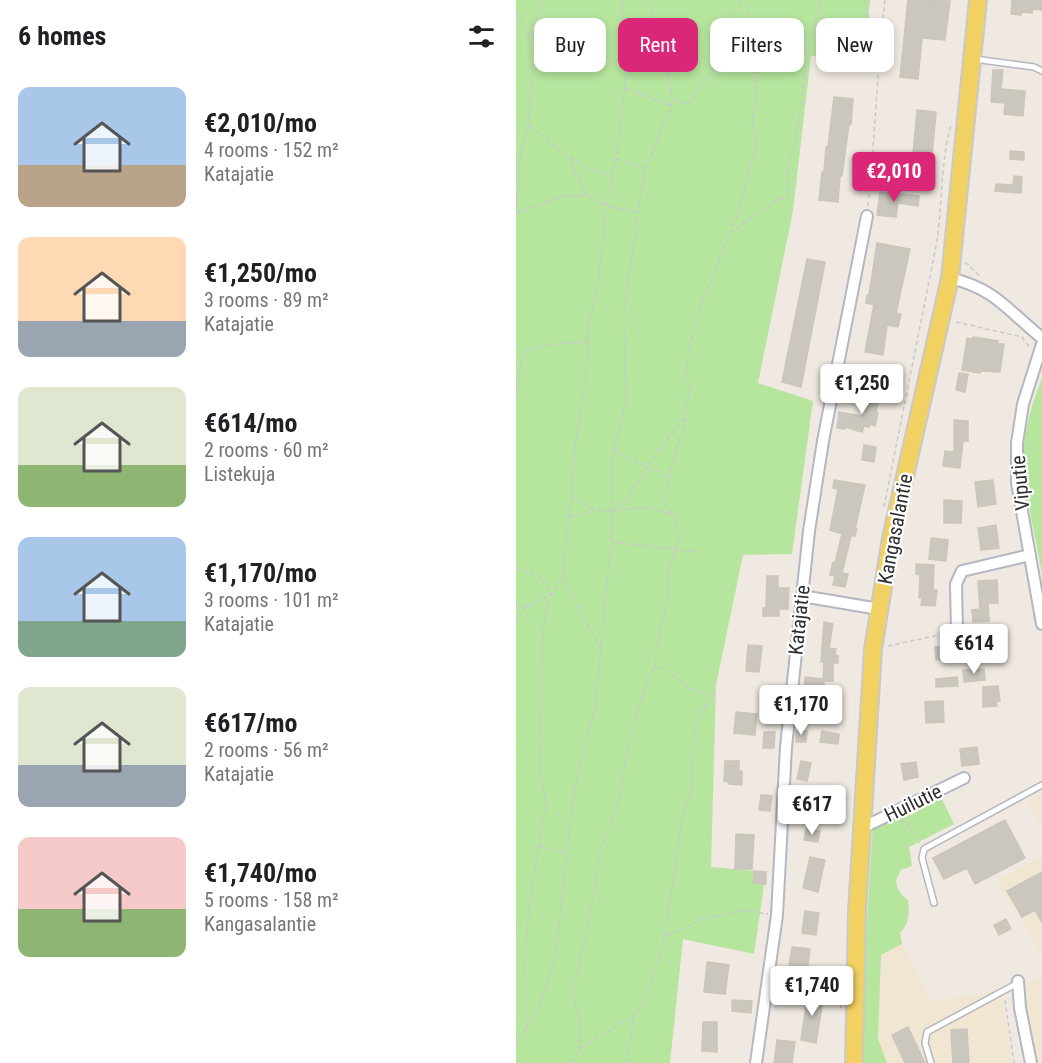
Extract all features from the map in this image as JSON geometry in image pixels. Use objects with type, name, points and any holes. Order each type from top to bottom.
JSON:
[{"type":"main road","name":"Kangasalantie","points":[[854,1063],[857,911],[873,649],[891,538],[950,278],[978,0]]},
{"type":"street","name":"Katajatie","points":[[756,1063],[777,915],[786,747],[808,531],[823,441],[867,216]]},
{"type":"street","points":[[950,278],[969,283],[1001,300],[1042,338]]},
{"type":"street","name":"Viputie","points":[[1040,348],[1023,404],[1017,443],[1017,483],[1042,624]]},
{"type":"street","points":[[957,632],[956,584],[962,571],[1030,555]]},
{"type":"street","points":[[802,596],[879,609]]},
{"type":"street","name":"Huilutie","points":[[862,828],[964,778]]},
{"type":"street","points":[[1018,982],[1020,1008],[1031,1063]]},
{"type":"lane","points":[[972,59],[1034,67],[1042,71]]},
{"type":"lane","points":[[934,903],[922,858],[924,849],[1042,785]]},
{"type":"lane","points":[[931,1063],[925,1043],[927,1032],[1018,982]]},
{"type":"path","points":[[529,35],[544,0]]},
{"type":"path","points":[[526,1029],[525,960],[529,907],[546,801],[540,770],[543,634],[547,602],[563,577],[576,439],[586,374],[588,326],[598,285],[606,206],[616,159],[628,60],[622,31],[623,0]]},
{"type":"path","points":[[516,1045],[540,1005],[556,956],[571,816],[580,762],[595,709],[611,542],[613,450],[626,404],[624,311],[646,168],[673,101],[666,65],[654,42],[650,0]]},
{"type":"path","points":[[673,101],[688,104],[719,64],[740,0]]},
{"type":"path","points":[[580,1049],[581,1024],[573,995],[596,888],[600,850],[620,796],[626,756],[643,692],[655,666],[656,647],[668,598],[668,572],[679,538],[672,514],[666,509],[664,499],[684,428],[690,393],[686,372],[690,342],[747,186],[756,146],[752,120],[757,96],[753,67],[753,39],[745,0]]},
{"type":"path","points":[[730,234],[775,201],[789,197],[787,174],[799,121],[810,39],[821,0]]},
{"type":"path","points":[[865,0],[869,18]]},
{"type":"path","points":[[883,18],[885,0]]},
{"type":"path","points":[[516,12],[529,35],[532,70],[528,125],[521,151],[516,215],[563,196],[587,195]]},
{"type":"path","points":[[867,216],[878,72]]},
{"type":"path","points":[[624,88],[671,105]]},
{"type":"path","points":[[528,125],[570,158],[586,167],[612,175]]},
{"type":"path","points":[[570,158],[576,176],[587,195],[606,206],[638,212]]},
{"type":"path","points":[[616,159],[646,168]]},
{"type":"path","points":[[961,257],[966,265],[982,277]]},
{"type":"path","points":[[956,322],[1022,337],[1031,349],[1040,348]]},
{"type":"path","points":[[516,394],[523,352],[546,345],[588,340]]},
{"type":"path","points":[[612,511],[630,495],[685,417]]},
{"type":"path","points":[[613,450],[670,477]]},
{"type":"path","points":[[571,497],[595,510]]},
{"type":"path","points":[[569,518],[595,510],[612,511],[648,507],[672,514]]},
{"type":"path","points":[[611,542],[699,552]]},
{"type":"path","points":[[516,568],[540,577],[552,593]]},
{"type":"path","points":[[563,577],[601,650]]},
{"type":"path","points":[[516,622],[523,609],[552,593]]},
{"type":"path","points":[[516,608],[533,604]]},
{"type":"path","points":[[873,649],[957,632]]},
{"type":"path","points":[[572,1063],[580,1049],[634,1015],[645,999],[664,936],[682,819],[691,789],[695,729],[699,714],[714,694],[699,692],[671,672],[655,666]]},
{"type":"path","points":[[899,821],[908,825],[924,849]]},
{"type":"path","points":[[539,845],[567,855]]},
{"type":"path","points":[[664,936],[704,919],[742,910],[777,915]]},
{"type":"path","points":[[1004,990],[1014,1063]]},
{"type":"path","points":[[627,1063],[634,1015]]},
{"type":"shaded area","points":[[1042,793],[1042,827],[1027,800]]},
{"type":"shaded area","points":[[1042,856],[1042,956],[1016,907],[1012,909],[998,880]]},
{"type":"shaded area","points":[[902,944],[931,1002],[995,991],[1004,1004],[1011,1063],[887,1063],[878,1039],[881,955]]},
{"type":"shaded area","points":[[1042,979],[1042,1063],[1031,1063],[1018,983]]},
{"type":"green space","points":[[516,0],[870,0],[868,18],[816,18],[816,56],[811,56],[793,211],[758,383],[813,401],[792,554],[743,555],[716,685],[711,867],[766,872],[754,954],[683,939],[670,1063],[516,1063]]},
{"type":"green space","points":[[1042,378],[1042,574],[1027,493],[1024,445],[1033,402]]},
{"type":"green space","points":[[940,795],[954,824],[909,847],[912,866],[901,870],[896,880],[899,891],[908,900],[909,914],[900,933],[902,944],[881,955],[878,1039],[887,1063],[858,1063],[873,823]]},
{"type":"building","points":[[908,0],[950,1],[945,40],[922,38],[918,79],[900,77]]},
{"type":"building","points":[[1012,0],[1042,0],[1042,10],[1033,9],[1032,13],[1021,12],[1021,15],[1011,14]]},
{"type":"building","points":[[993,70],[1003,70],[1001,89],[1025,91],[1023,116],[1004,114],[1005,103],[991,102]]},
{"type":"building","points":[[834,97],[853,99],[838,202],[819,200]]},
{"type":"building","points":[[917,110],[936,112],[931,167],[912,165]]},
{"type":"building","points":[[1010,151],[1024,152],[1024,160],[1010,159]]},
{"type":"building","points":[[1014,176],[1022,177],[1021,193],[995,191],[996,184],[1013,185]]},
{"type":"building","points":[[880,192],[919,196],[918,206],[898,203],[896,217],[877,215]]},
{"type":"building","points":[[877,243],[910,249],[896,313],[901,314],[898,327],[887,325],[883,355],[865,352],[874,305],[866,303]]},
{"type":"building","points":[[807,259],[825,262],[801,387],[782,382]]},
{"type":"building","points":[[973,337],[1004,344],[1000,372],[980,371],[980,373],[962,370],[967,338],[973,339]]},
{"type":"building","points":[[959,373],[968,374],[965,392],[956,390]]},
{"type":"building","points":[[870,388],[880,390],[875,426],[870,424],[869,427],[864,426],[862,432],[845,427],[845,429],[837,428],[839,412],[862,416],[866,410]]},
{"type":"building","points":[[954,420],[968,421],[968,441],[963,441],[960,468],[943,466],[945,451],[954,452]]},
{"type":"building","points":[[864,445],[876,447],[874,462],[862,460]]},
{"type":"building","points":[[834,480],[865,485],[855,529],[857,529],[855,536],[851,536],[842,573],[848,574],[845,587],[833,585],[835,576],[830,575],[842,534],[830,530],[838,489],[833,488]]},
{"type":"building","points":[[993,480],[996,504],[978,507],[975,482]]},
{"type":"building","points":[[944,500],[962,501],[961,523],[944,523]]},
{"type":"building","points":[[996,525],[999,548],[981,550],[978,528]]},
{"type":"building","points":[[931,538],[948,540],[946,561],[929,559]]},
{"type":"building","points":[[916,564],[934,565],[933,590],[937,590],[935,606],[921,605],[920,575],[916,574]]},
{"type":"building","points":[[767,576],[778,576],[778,588],[789,588],[788,609],[779,609],[779,616],[763,616],[763,608],[766,608]]},
{"type":"building","points":[[997,580],[998,603],[988,603],[989,621],[973,622],[972,610],[980,609],[978,581]]},
{"type":"building","points":[[824,622],[833,624],[829,648],[836,649],[835,655],[838,656],[838,663],[833,663],[833,681],[824,681],[823,694],[817,693],[816,704],[804,703],[805,677],[823,679],[824,662],[821,662]]},
{"type":"building","points":[[992,639],[992,655],[978,656],[977,640]]},
{"type":"building","points":[[748,645],[762,646],[759,672],[746,671]]},
{"type":"building","points":[[950,646],[951,659],[936,660],[935,647]]},
{"type":"building","points":[[984,669],[985,680],[964,682],[963,670]]},
{"type":"building","points":[[957,677],[958,686],[936,687],[936,679]]},
{"type":"building","points":[[998,686],[1000,701],[996,701],[997,706],[983,707],[983,687]]},
{"type":"building","points":[[943,701],[944,722],[926,723],[925,702]]},
{"type":"building","points":[[736,712],[757,714],[755,735],[734,733]]},
{"type":"building","points":[[796,731],[807,731],[806,742],[796,742]]},
{"type":"building","points":[[822,731],[839,734],[838,744],[820,742]]},
{"type":"building","points":[[764,732],[775,732],[774,748],[763,748]]},
{"type":"building","points":[[977,747],[979,764],[962,766],[960,749]]},
{"type":"building","points":[[725,761],[739,761],[742,785],[729,784],[724,781]]},
{"type":"building","points":[[801,761],[811,763],[807,781],[797,779]]},
{"type":"building","points":[[916,762],[918,777],[904,780],[901,764]]},
{"type":"building","points":[[761,795],[772,796],[770,811],[759,810]]},
{"type":"building","points":[[812,796],[829,799],[826,813],[809,810]]},
{"type":"building","points":[[1005,820],[1025,858],[975,884],[967,868],[944,879],[933,858]]},
{"type":"building","points":[[806,829],[820,831],[818,842],[804,840]]},
{"type":"building","points":[[736,834],[754,835],[752,869],[735,869]]},
{"type":"building","points":[[810,857],[825,860],[818,892],[803,888]]},
{"type":"building","points":[[754,871],[766,872],[766,884],[753,883]]},
{"type":"building","points":[[1042,872],[1042,922],[1035,910],[1022,917],[1007,891]]},
{"type":"building","points":[[805,911],[819,913],[816,935],[802,933]]},
{"type":"building","points":[[1006,919],[1011,929],[999,935],[994,925]]},
{"type":"building","points":[[792,947],[810,949],[805,989],[786,986]]},
{"type":"building","points":[[707,962],[729,965],[725,994],[704,992]]},
{"type":"building","points":[[808,991],[824,994],[816,1043],[801,1040]]},
{"type":"building","points":[[732,1000],[752,1001],[751,1013],[732,1011]]},
{"type":"building","points":[[703,1022],[717,1022],[717,1052],[702,1051]]},
{"type":"building","points":[[908,1027],[925,1063],[905,1063],[892,1035]]},
{"type":"building","points":[[967,1029],[969,1063],[953,1063],[951,1030]]},
{"type":"building","points":[[777,1040],[795,1042],[792,1063],[774,1063]]}]
